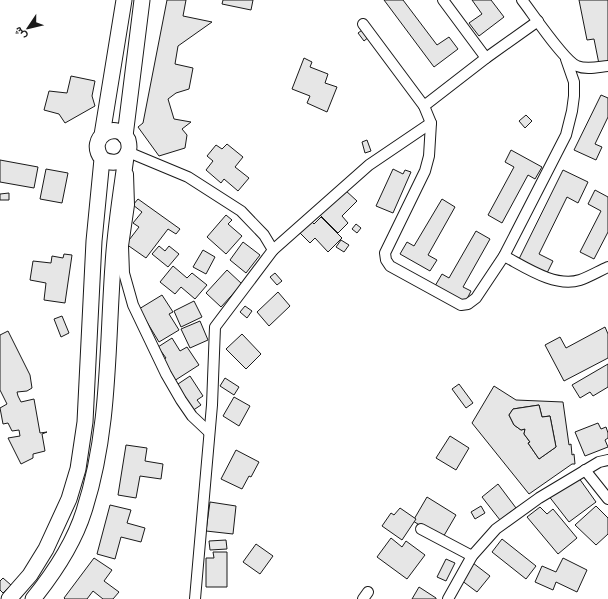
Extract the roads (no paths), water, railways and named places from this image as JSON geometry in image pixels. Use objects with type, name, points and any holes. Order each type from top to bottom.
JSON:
[{"type":"main road","points":[[102,135],[124,0]]},
{"type":"main road","points":[[33,599],[58,565],[74,535],[84,512],[100,448],[105,406],[113,264],[129,147],[125,136],[142,0]]},
{"type":"main road","points":[[125,136],[115,131],[107,132],[98,140],[97,146],[102,159],[107,162],[119,162],[127,155]]},
{"type":"main road","points":[[9,599],[30,575],[46,549],[69,499],[78,469],[85,422],[94,241],[102,159]]},
{"type":"street","points":[[443,0],[486,58]]},
{"type":"street","points":[[363,24],[424,106],[431,123],[429,156],[425,172],[385,252],[386,260],[390,266],[461,305],[468,304],[476,298],[504,256],[566,135],[572,111],[574,82],[566,59],[522,0]]},
{"type":"street","points":[[424,106],[486,58],[538,21]]},
{"type":"street","points":[[566,59],[577,66],[591,68],[608,66]]},
{"type":"street","points":[[195,599],[212,405],[215,327],[274,250],[369,165],[431,123]]},
{"type":"street","points":[[209,432],[192,416],[181,400],[166,374],[133,305],[124,273],[123,246],[129,205],[127,155],[188,177],[241,211],[264,235],[274,250]]},
{"type":"street","points":[[504,256],[551,279],[571,282],[580,280],[608,266]]},
{"type":"street","points":[[448,599],[472,556],[496,529],[538,498],[599,462],[608,460]]},
{"type":"street","points":[[585,470],[608,499]]},
{"type":"street","points":[[421,529],[472,556]]}]
